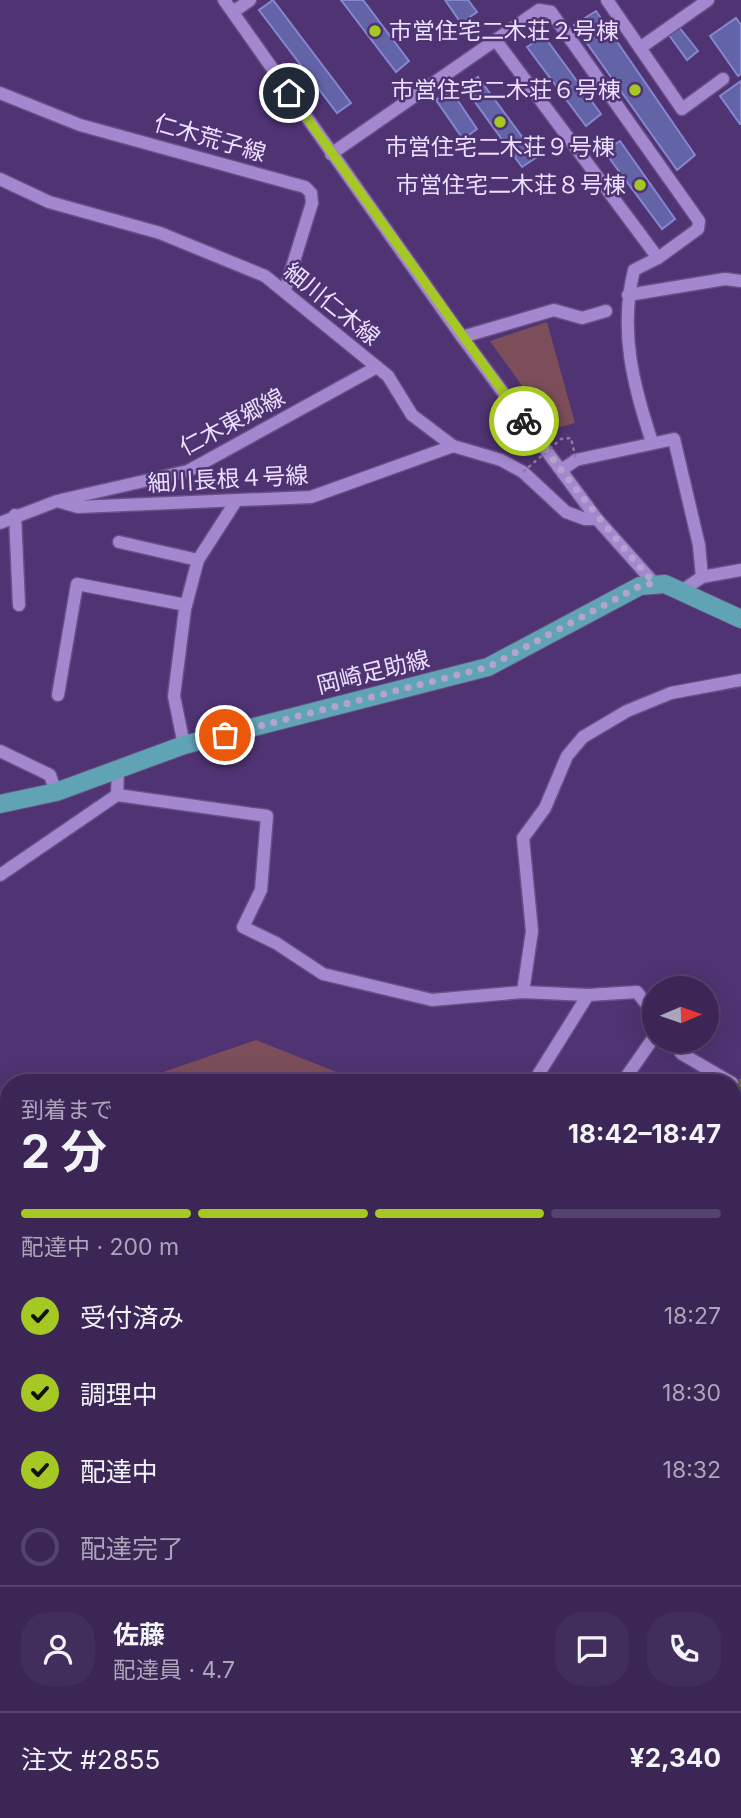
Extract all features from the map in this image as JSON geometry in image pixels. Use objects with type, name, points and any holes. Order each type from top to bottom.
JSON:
[{"type":"main road","points":[[654,583],[665,584],[741,620]]},
{"type":"main road","name":"岡崎足助線","points":[[0,804],[56,792],[184,745],[488,667],[640,586],[654,583]]},
{"type":"street","points":[[224,0],[462,337],[563,469],[597,519],[654,583]]},
{"type":"street","points":[[233,12],[250,0]]},
{"type":"street","points":[[607,0],[682,108],[723,79]]},
{"type":"street","points":[[640,48],[708,0]]},
{"type":"street","points":[[331,154],[497,42],[539,10],[551,12],[699,221],[698,229],[658,258],[634,271],[628,295],[627,338],[635,390],[652,442]]},
{"type":"street","points":[[497,42],[658,258]]},
{"type":"street","name":"仁木荒子線","points":[[0,93],[80,125],[305,187],[311,193],[312,202],[285,290]]},
{"type":"street","name":"細川仁木線","points":[[0,179],[49,202],[190,244],[265,276],[388,376],[412,415],[453,446],[501,460],[523,472],[566,512],[585,519],[597,519]]},
{"type":"street","points":[[628,295],[725,279],[741,281]]},
{"type":"street","points":[[462,337],[554,310],[582,318],[606,311]]},
{"type":"street","name":"仁木東郷線","points":[[57,501],[187,471],[377,367]]},
{"type":"street","points":[[563,469],[576,460],[672,438],[676,442],[699,545],[702,577]]},
{"type":"street","name":"細川長根４号線","points":[[0,523],[57,501],[78,506],[323,495],[453,446]]},
{"type":"street","points":[[184,745],[174,696],[175,666],[186,605],[198,560],[236,501]]},
{"type":"street","points":[[15,516],[19,605]]},
{"type":"street","points":[[119,542],[198,560]]},
{"type":"street","points":[[680,592],[702,577],[741,570]]},
{"type":"street","points":[[58,695],[77,584],[186,605]]},
{"type":"street","points":[[523,992],[532,931],[523,838],[545,808],[567,756],[583,737],[627,711],[671,693],[741,680]]},
{"type":"street","points":[[0,751],[50,775],[56,792]]},
{"type":"street","points":[[117,795],[118,770]]},
{"type":"street","points":[[0,875],[117,795],[267,816],[261,890],[243,927],[276,943],[323,974],[432,1000],[523,992],[588,995],[637,992],[642,998]]},
{"type":"street","points":[[539,1074],[588,995]]},
{"type":"street","points":[[628,1074],[642,1054]]},
{"type":"street","points":[[682,1054],[713,1074]]},
{"type":"path","points":[[523,472],[561,439],[571,438],[576,460]]},
{"type":"shaded area","points":[[547,322],[575,423],[553,429],[490,341]]},
{"type":"shaded area","points":[[256,1040],[341,1074],[157,1074]]},
{"type":"building","points":[[273,0],[351,103],[337,113],[259,10]]},
{"type":"building","name":"市営住宅二木荘２号棟","points":[[341,0],[363,0],[409,61],[396,72]]},
{"type":"building","points":[[445,0],[468,0],[477,12],[461,23]]},
{"type":"building","name":"市営住宅二木荘６号棟","points":[[596,11],[695,155],[677,170],[574,25]]},
{"type":"building","points":[[736,18],[741,25],[741,74],[738,76],[710,36]]},
{"type":"building","points":[[679,27],[698,51],[687,60],[669,35]]},
{"type":"building","points":[[544,36],[601,114],[586,126],[527,47]]},
{"type":"building","name":"市営住宅二木荘９号棟","points":[[478,77],[537,157],[522,167],[464,87]]},
{"type":"building","points":[[741,81],[741,124],[740,124],[720,96]]},
{"type":"building","points":[[450,89],[477,129],[463,139],[436,100]]},
{"type":"building","name":"市営住宅二木荘８号棟","points":[[620,141],[675,219],[662,229],[604,151]]},
{"type":"way so far","points":[[225,735],[488,667],[640,586],[654,583],[597,519],[563,469],[524,421]]},
{"type":"place","name":"市営住宅二木荘２号棟","points":[[375,31]]},
{"type":"place","name":"市営住宅二木荘６号棟","points":[[635,90]]},
{"type":"place","name":"市営住宅二木荘９号棟","points":[[500,122]]},
{"type":"place","name":"市営住宅二木荘８号棟","points":[[640,185]]},
{"type":"route","points":[[289,93],[524,421]]}]
